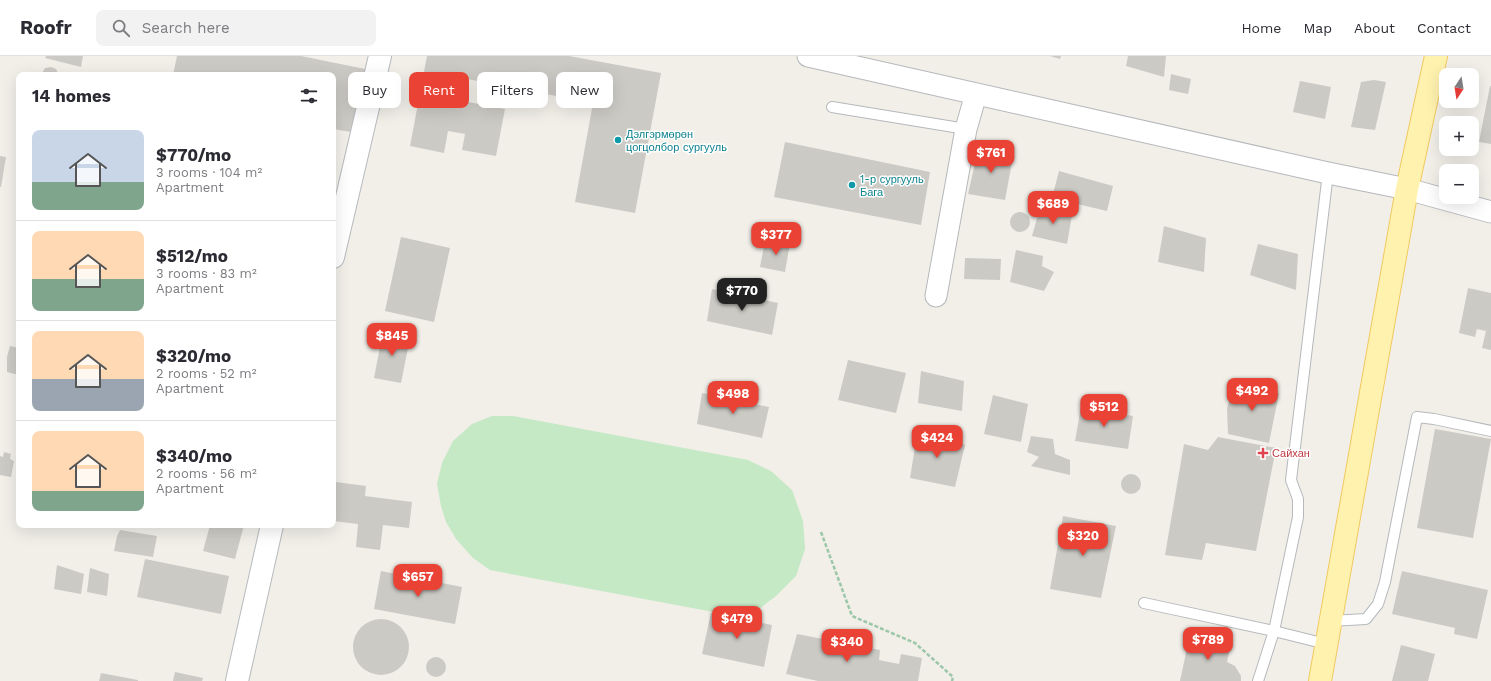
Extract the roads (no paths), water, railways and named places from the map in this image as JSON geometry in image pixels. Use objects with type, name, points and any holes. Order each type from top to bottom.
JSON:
[{"type":"main road","points":[[336,244],[380,56]]},
{"type":"main road","points":[[1320,681],[1407,189],[1436,56]]},
{"type":"main road","points":[[237,681],[271,528]]},
{"type":"street","points":[[808,56],[1328,173],[1407,189],[1491,212]]},
{"type":"street","points":[[936,296],[966,130],[976,94]]},
{"type":"lane","points":[[832,107],[966,130]]},
{"type":"lane","points":[[1258,681],[1274,631],[1298,517],[1298,499],[1291,480],[1328,173]]},
{"type":"lane","points":[[1330,621],[1366,619],[1378,604],[1391,551],[1416,416],[1491,431]]},
{"type":"lane","points":[[1144,604],[1274,631],[1326,644]]},
{"type":"place","name":"Дэлгэрмөрөн цогцолбор сургууль","points":[[618,140]]},
{"type":"place","name":"1-р сургууль Бага","points":[[852,185]]},
{"type":"place","name":"Сайхан","points":[[1263,453]]}]
